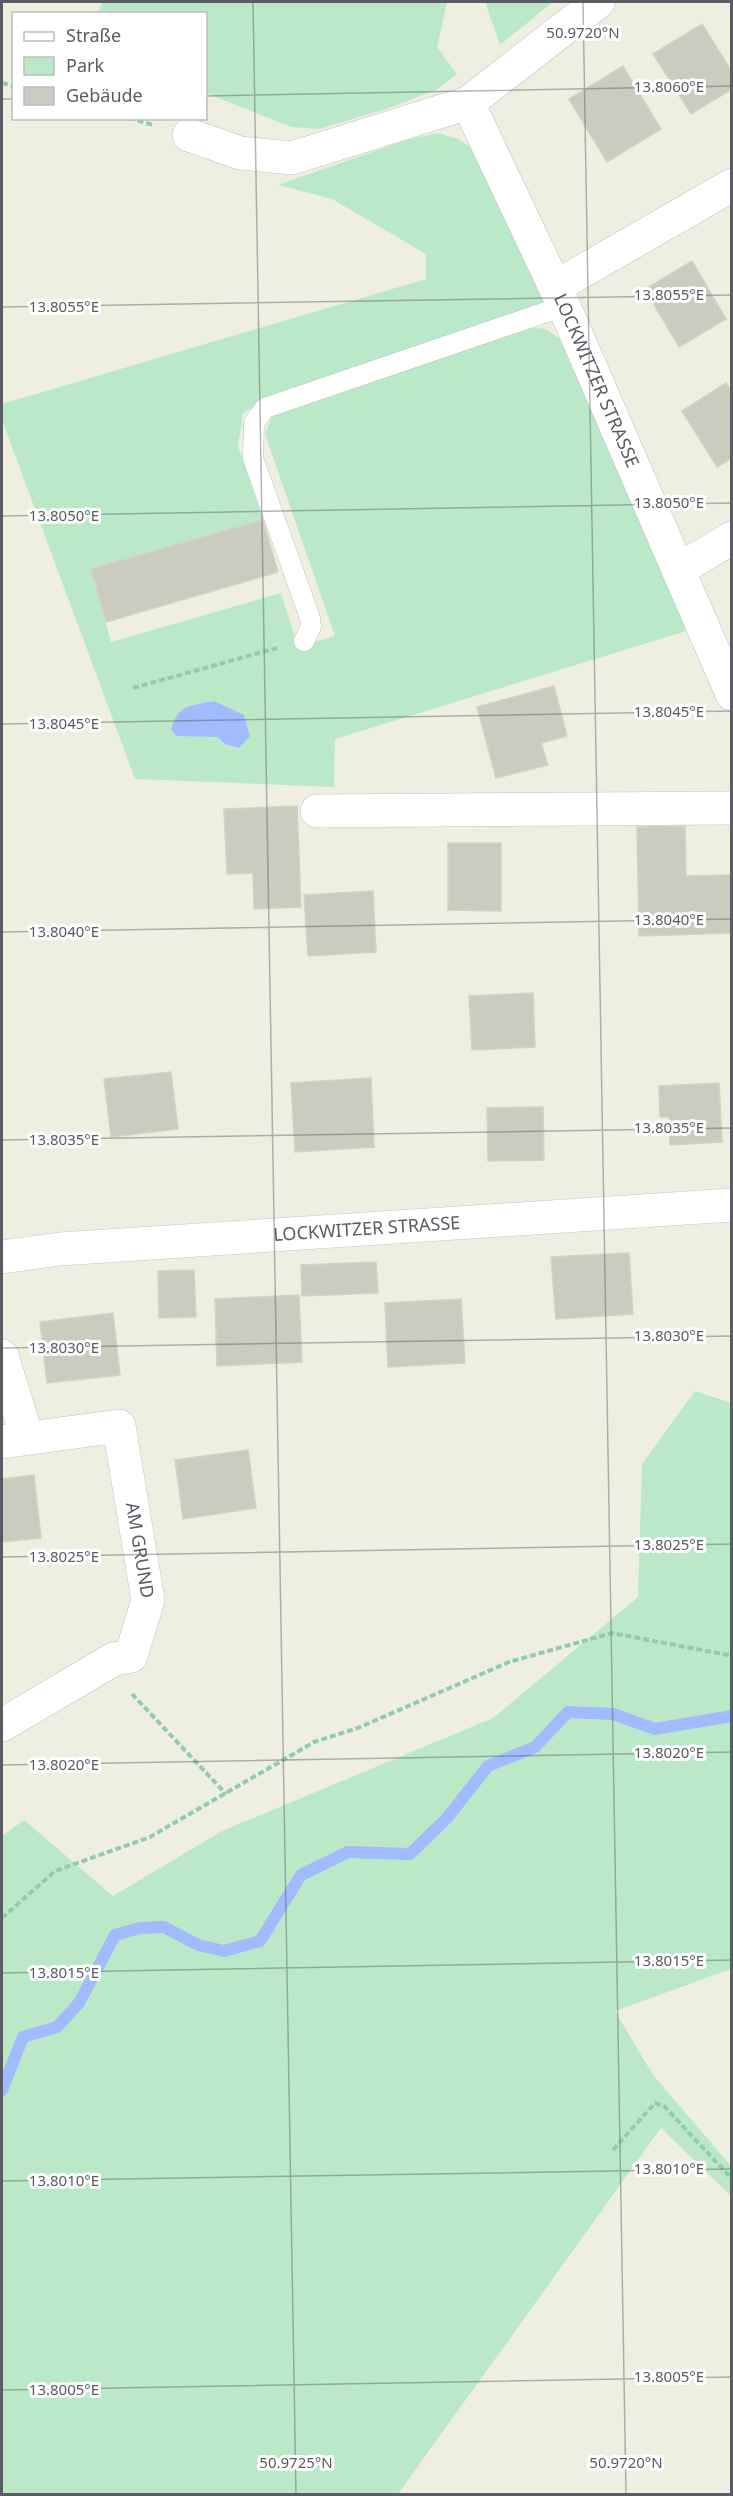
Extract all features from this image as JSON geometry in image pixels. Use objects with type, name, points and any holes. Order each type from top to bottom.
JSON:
[{"type":"street","points":[[189,135],[240,153],[292,158],[468,103],[598,2]]},
{"type":"street","name":"LOCKWITZER STRASSE","points":[[468,103],[560,296],[732,694]]},
{"type":"street","points":[[560,296],[732,185]]},
{"type":"street","points":[[678,570],[732,538]]},
{"type":"street","points":[[317,811],[732,808]]},
{"type":"street","name":"LOCKWITZER STRASSE","points":[[2,1257],[60,1249],[732,1205]]},
{"type":"street","name":"AM GRUND","points":[[2,1356],[14,1440],[119,1426],[148,1600],[131,1656],[114,1659],[2,1725]]},
{"type":"lane","points":[[304,641],[311,627],[310,618],[253,458],[254,423],[265,408],[560,296]]},
{"type":"path","points":[[133,688],[304,641]]},
{"type":"path","points":[[2,1918],[55,1871],[150,1837],[314,1742],[358,1728],[509,1662],[612,1633],[728,1655],[732,1658]]},
{"type":"path","points":[[114,1659],[119,1681],[226,1794]]},
{"type":"path","points":[[613,2150],[655,2103],[664,2106],[732,2179]]},
{"type":"green space","points":[[102,2],[447,2],[437,47],[457,74],[436,90],[389,108],[319,129],[291,127],[207,93],[207,12],[98,12]]},
{"type":"green space","points":[[485,2],[553,2],[500,45]]},
{"type":"green space","points":[[438,133],[458,139],[475,150],[544,302],[270,398],[243,413],[238,446],[263,520],[91,569],[111,642],[281,593],[298,646],[335,636],[265,434],[274,410],[526,327],[545,329],[561,339],[693,629],[335,739],[334,787],[135,779],[2,420],[2,404],[426,279],[426,254],[332,199],[278,185],[406,140]]},
{"type":"green space","points":[[695,1391],[731,1403],[731,1969],[615,2011],[653,2075],[731,2166],[731,2196],[661,2128],[398,2494],[2,2494],[2,1836],[24,1820],[113,1896],[222,1831],[493,1718],[638,1597],[642,1464]]},
{"type":"water","points":[[214,701],[244,715],[250,736],[239,748],[225,744],[218,737],[177,736],[171,730],[178,715],[186,708]]},
{"type":"building","points":[[702,24],[732,72],[732,89],[691,114],[653,54]]},
{"type":"building","points":[[623,66],[661,129],[607,162],[569,99]]},
{"type":"building","points":[[692,261],[726,319],[679,347],[645,289]]},
{"type":"building","points":[[726,383],[732,391],[732,458],[717,467],[682,411]]},
{"type":"building","points":[[263,520],[278,572],[106,622],[91,569]]},
{"type":"building","points":[[554,686],[567,736],[541,743],[548,765],[496,778],[477,707]]},
{"type":"building","points":[[297,806],[301,907],[254,909],[253,873],[227,874],[224,809]]},
{"type":"building","points":[[685,826],[686,876],[732,875],[732,933],[639,936],[637,827]]},
{"type":"building","points":[[448,843],[501,843],[501,911],[448,910]]},
{"type":"building","points":[[373,891],[376,952],[308,956],[304,895]]},
{"type":"building","points":[[533,993],[535,1047],[472,1050],[469,996]]},
{"type":"building","points":[[171,1072],[178,1129],[111,1137],[104,1079]]},
{"type":"building","points":[[371,1078],[374,1147],[295,1152],[291,1083]]},
{"type":"building","points":[[719,1083],[722,1142],[670,1145],[669,1117],[660,1117],[659,1086]]},
{"type":"building","points":[[543,1107],[544,1160],[488,1161],[487,1108]]},
{"type":"building","points":[[629,1253],[633,1314],[556,1319],[551,1257]]},
{"type":"building","points":[[376,1262],[378,1293],[302,1296],[301,1265]]},
{"type":"building","points":[[194,1270],[196,1317],[159,1318],[158,1271]]},
{"type":"building","points":[[299,1295],[302,1362],[217,1366],[215,1299]]},
{"type":"building","points":[[461,1299],[465,1363],[388,1367],[385,1303]]},
{"type":"building","points":[[113,1313],[120,1375],[47,1383],[40,1322]]},
{"type":"building","points":[[248,1450],[256,1508],[183,1519],[175,1460]]},
{"type":"building","points":[[34,1475],[41,1538],[2,1542],[2,1479]]},
{"type":"waterway","points":[[2,2090],[23,2037],[57,2027],[79,2003],[115,1935],[140,1928],[164,1927],[198,1945],[224,1951],[260,1941],[301,1875],[348,1852],[410,1854],[447,1818],[488,1766],[535,1747],[568,1712],[613,1714],[655,1729],[732,1716]]}]
